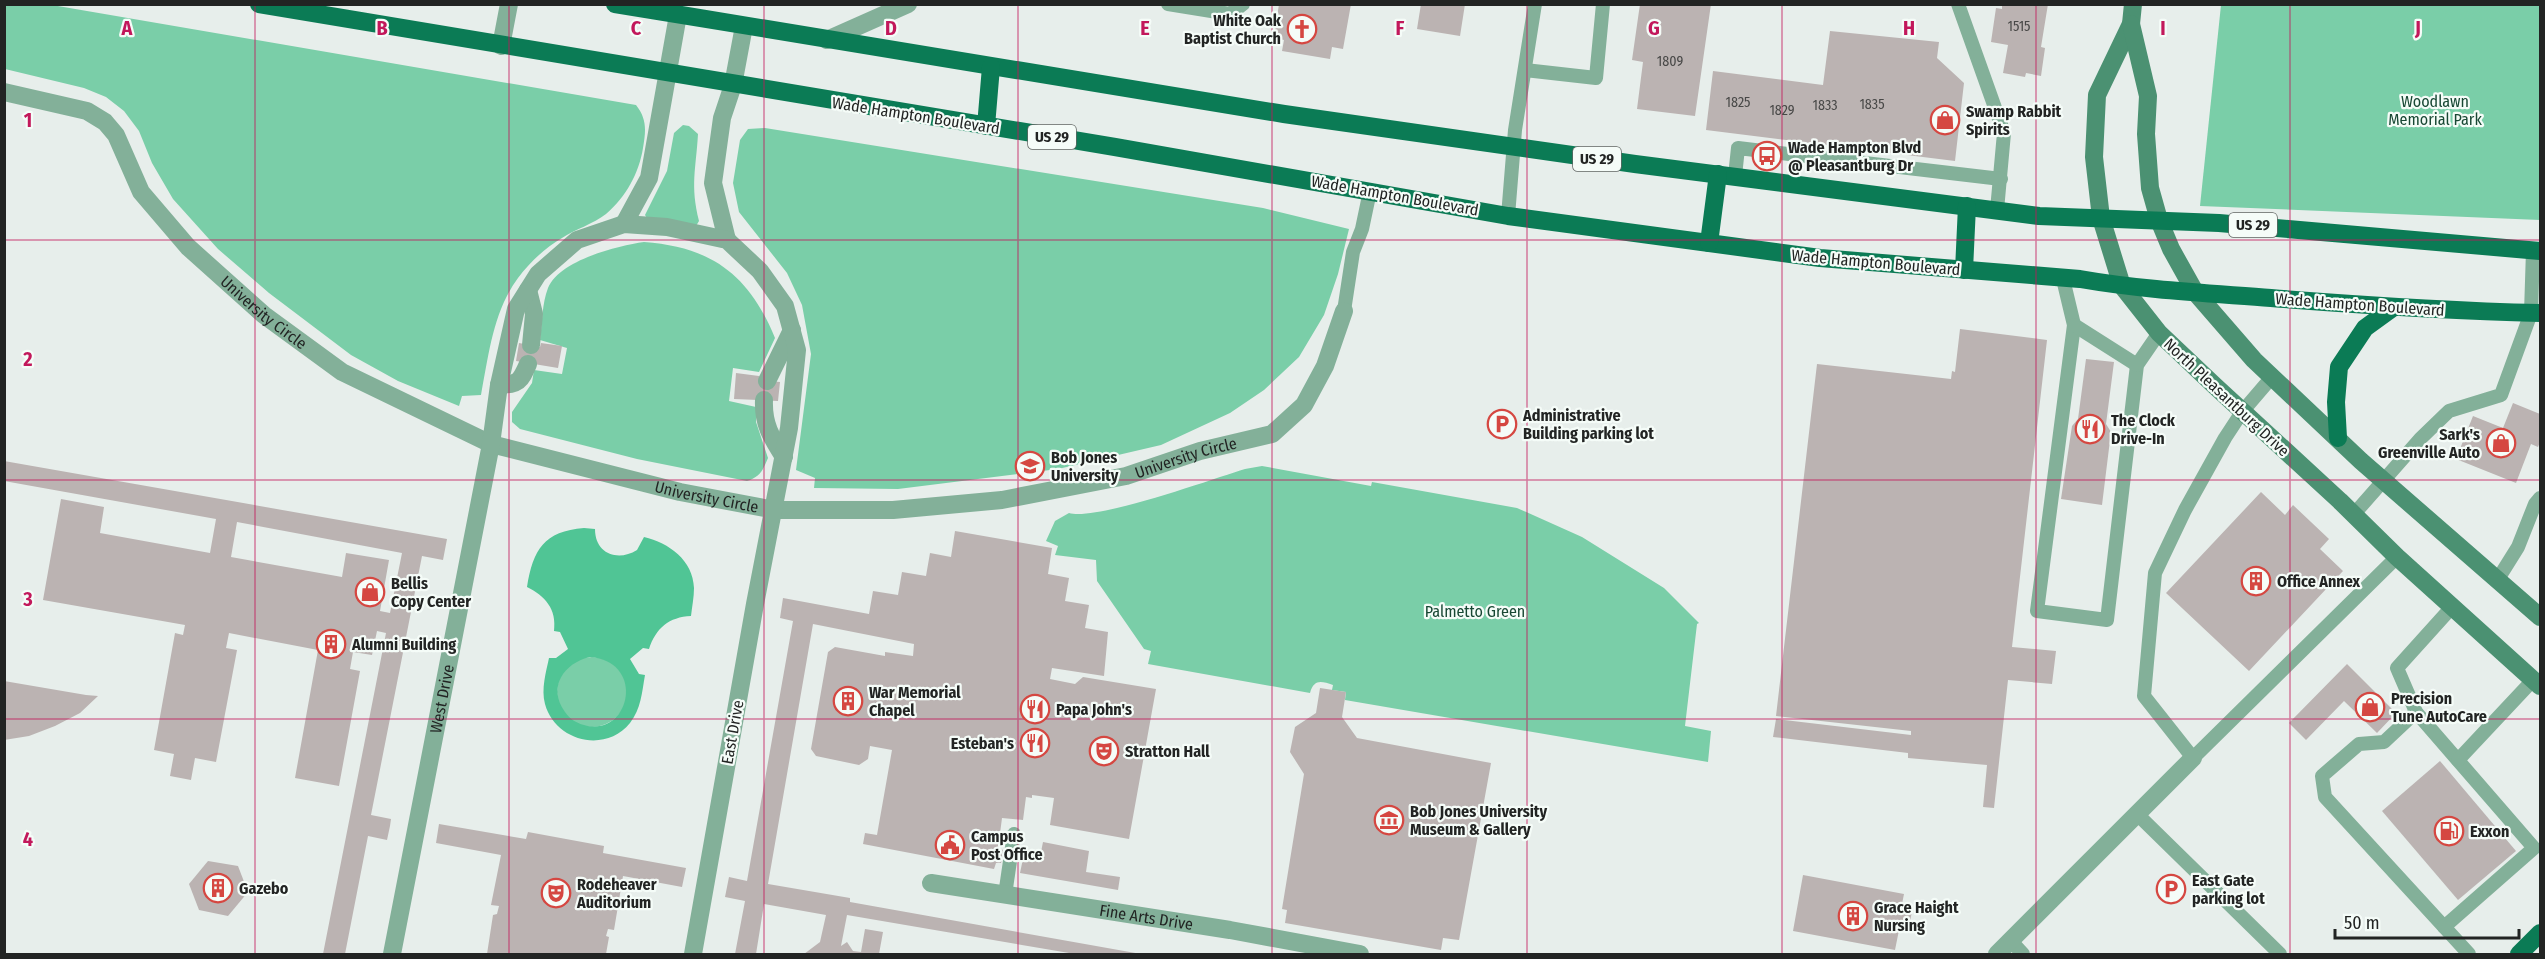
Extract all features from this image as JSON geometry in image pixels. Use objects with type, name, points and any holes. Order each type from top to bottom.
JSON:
[{"type":"main road","name":"Wade Hampton Boulevard","points":[[259,4],[309,9],[501,46],[1509,216],[1820,258],[2195,292],[2394,307],[2536,313]]},
{"type":"main road","name":"US 29","points":[[615,4],[991,67],[1514,147],[2039,216],[2230,224],[2537,251]]},
{"type":"main road","name":"North Pleasantburg Drive","points":[[2133,4],[2131,24],[2148,96],[2146,134],[2150,188],[2158,220],[2170,249],[2195,292],[2219,322],[2272,377],[2385,481],[2541,617]]},
{"type":"main road","name":"North Pleasantburg Drive","points":[[2131,24],[2097,95],[2094,157],[2101,218],[2122,286],[2159,333],[2354,514],[2397,557],[2537,683]]},
{"type":"main road","points":[[986,126],[991,67]]},
{"type":"main road","points":[[1709,243],[1726,175]]},
{"type":"main road","points":[[1964,270],[1967,206]]},
{"type":"main road","points":[[2338,438],[2336,402],[2339,367],[2365,328],[2394,307]]},
{"type":"main road","points":[[2519,954],[2538,938]]},
{"type":"street","points":[[501,46],[509,4]]},
{"type":"street","points":[[827,40],[908,4]]},
{"type":"street","points":[[678,15],[649,178],[624,224],[667,227],[727,240],[713,183],[722,118],[733,85],[744,26]]},
{"type":"street","name":"University Circle","points":[[4,92],[87,111],[105,122],[116,135],[141,192],[188,247],[264,315],[342,372],[491,444],[680,492],[775,510],[893,510],[1002,500],[1126,476],[1200,451],[1272,434],[1304,405],[1325,366],[1344,311]]},
{"type":"street","name":"West Drive","points":[[392,954],[491,444],[499,385],[516,309],[538,274],[578,240],[624,224]]},
{"type":"street","name":"East Drive","points":[[693,954],[755,604],[775,510],[797,350],[785,306],[760,270],[727,240]]},
{"type":"street","points":[[528,290],[534,314],[531,345]]},
{"type":"street","points":[[767,381],[792,330]]},
{"type":"street","points":[[499,385],[514,384],[522,378],[528,364]]},
{"type":"street","points":[[764,400],[763,415],[768,432],[784,457]]},
{"type":"street","points":[[1997,954],[2017,948],[2137,814],[2193,758]]},
{"type":"street","name":"Fine Arts Drive","points":[[931,884],[1230,930],[1360,954]]},
{"type":"lane","points":[[1168,4],[1230,14],[1244,4]]},
{"type":"lane","points":[[1509,216],[1514,147],[1535,4]]},
{"type":"lane","points":[[1525,70],[1596,78],[1603,4]]},
{"type":"lane","points":[[1958,4],[2004,133],[1996,210]]},
{"type":"lane","points":[[1726,175],[1738,148],[2001,179]]},
{"type":"lane","name":"University Circle","points":[[1344,311],[1353,252],[1362,229],[1370,191]]},
{"type":"lane","points":[[2354,514],[2420,439],[2449,411],[2500,395],[2536,313],[2537,251]]},
{"type":"lane","points":[[2062,279],[2074,325],[2037,611],[2107,620],[2137,365],[2159,333]]},
{"type":"lane","points":[[2074,325],[2137,365]]},
{"type":"lane","points":[[2272,377],[2242,412],[2185,510],[2155,573],[2145,696],[2193,758],[2397,557]]},
{"type":"lane","points":[[2498,579],[2518,547],[2535,504],[2541,498]]},
{"type":"lane","points":[[2444,927],[2534,848],[2416,712],[2397,668],[2452,607]]},
{"type":"lane","points":[[2458,760],[2537,683]]},
{"type":"lane","points":[[2416,712],[2384,742],[2359,744],[2322,776],[2325,797],[2469,954]]},
{"type":"lane","points":[[2137,814],[2280,954]]},
{"type":"lane","points":[[1005,895],[1014,834]]},
{"type":"green space","points":[[5,4],[52,5],[636,105],[645,125],[641,157],[630,184],[620,200],[606,214],[550,246],[518,278],[497,319],[481,395],[462,396],[459,406],[398,381],[351,355],[269,293],[218,249],[173,199],[152,163],[139,131],[124,111],[106,97],[84,88],[5,69]]},
{"type":"green space","name":"Woodlawn Memorial Park","points":[[2221,5],[2540,5],[2540,220],[2200,206]]},
{"type":"green space","points":[[683,125],[689,126],[698,134],[694,187],[699,221],[696,226],[647,218],[645,215],[667,171],[674,133]]},
{"type":"green space","points":[[765,128],[1263,208],[1349,229],[1338,274],[1324,315],[1299,357],[1264,390],[1230,413],[1161,445],[1058,469],[898,489],[814,488],[815,478],[796,470],[811,354],[802,305],[787,273],[739,212],[733,183],[740,140],[748,129]]},
{"type":"green space","points":[[644,242],[690,250],[725,268],[753,297],[775,338],[759,372],[733,368],[729,401],[756,407],[756,422],[768,458],[760,472],[747,481],[637,459],[520,429],[512,422],[512,412],[532,383],[534,370],[562,374],[567,348],[540,340],[544,300],[554,278],[590,256]]},
{"type":"green space","name":"Palmetto Green","points":[[1262,466],[1371,486],[1372,482],[1517,508],[1582,537],[1664,588],[1699,623],[1697,624],[1685,726],[1711,731],[1708,762],[1345,700],[1346,692],[1332,690],[1333,685],[1325,683],[1316,683],[1310,693],[1148,664],[1151,651],[1144,649],[1097,581],[1096,560],[1055,555],[1058,546],[1046,541],[1055,521],[1069,513],[1104,511]]},
{"type":"green space","points":[[592,657],[611,663],[621,673],[627,692],[621,711],[611,721],[592,727],[573,721],[563,711],[557,692],[563,673],[573,663]]},
{"type":"shaded area","points":[[595,529],[599,545],[603,550],[615,555],[630,554],[637,550],[644,537],[653,540],[671,548],[678,554],[693,578],[691,616],[670,621],[664,625],[655,635],[649,649],[643,648],[630,659],[639,674],[645,675],[634,718],[620,733],[595,740],[582,739],[570,734],[550,717],[545,704],[544,692],[549,658],[556,658],[568,649],[560,632],[554,631],[552,610],[544,599],[527,587],[533,563],[543,545],[559,533]],"holes":[[[590,657],[608,662],[620,672],[625,684],[626,698],[621,711],[612,721],[600,726],[576,722],[571,719],[560,703],[558,685],[561,677],[573,665]]]},
{"type":"building","points":[[1279,4],[1351,4],[1343,49],[1332,47],[1330,59],[1282,51],[1284,40],[1274,38]]},
{"type":"building","points":[[1421,4],[1465,4],[1460,36],[1417,29]]},
{"type":"building","points":[[1640,4],[1711,4],[1695,116],[1637,109],[1643,62],[1632,60]]},
{"type":"building","points":[[2002,4],[2048,4],[2041,47],[2045,48],[2041,76],[2026,73],[2025,77],[2003,73],[2008,45],[1991,42],[1996,8],[2002,9]]},
{"type":"building","points":[[1830,31],[1939,42],[1937,58],[1964,83],[1955,161],[1706,130],[1713,71],[1823,85]]},
{"type":"building","points":[[1960,329],[2047,340],[2012,647],[2056,651],[2052,684],[2008,680],[1994,808],[1983,807],[1987,765],[1908,758],[1908,753],[1773,737],[1776,719],[1911,735],[1911,731],[1776,716],[1817,364],[1951,379],[1952,371],[1955,372]]},
{"type":"building","points":[[519,343],[540,347],[541,343],[562,346],[558,368],[516,361]]},
{"type":"building","name":"The Clock Drive-In","points":[[2086,359],[2114,362],[2106,424],[2111,432],[2102,505],[2061,499],[2072,426],[2078,419]]},
{"type":"building","points":[[736,373],[759,376],[759,380],[780,382],[778,401],[734,399]]},
{"type":"building","name":"Sark's Greenville Auto","points":[[2513,403],[2540,414],[2540,442],[2538,447],[2531,444],[2516,483],[2456,459],[2473,416],[2503,428]]},
{"type":"building","name":"Alumni Building","points":[[4,461],[447,539],[443,560],[422,556],[371,815],[391,819],[390,826],[387,840],[368,836],[345,954],[323,954],[386,633],[377,631],[372,655],[353,652],[350,669],[360,671],[339,786],[295,778],[318,650],[229,633],[226,648],[237,650],[216,762],[195,758],[191,780],[170,776],[174,754],[154,750],[175,633],[183,635],[185,625],[43,600],[61,499],[104,507],[100,533],[210,553],[216,519],[4,481]],"holes":[[[237,522],[402,553],[390,613],[380,611],[389,560],[346,553],[342,577],[231,557]]]},
{"type":"building","name":"Office Annex","points":[[2261,492],[2285,515],[2293,505],[2329,539],[2320,549],[2343,571],[2249,671],[2166,593]]},
{"type":"building","points":[[955,531],[1052,548],[1048,574],[1069,578],[1065,601],[1089,605],[1085,628],[1108,632],[1104,676],[1052,668],[1050,679],[1075,684],[1083,677],[1156,689],[1129,839],[1050,825],[1054,798],[1032,795],[1032,798],[1026,797],[1023,820],[1002,818],[998,849],[1004,850],[1001,863],[996,863],[994,869],[863,844],[865,833],[877,835],[892,750],[870,746],[868,759],[859,765],[816,756],[811,749],[828,652],[835,647],[885,656],[885,652],[913,656],[914,644],[813,624],[768,884],[850,898],[850,902],[1141,954],[1075,954],[847,915],[841,946],[847,942],[853,951],[861,952],[865,929],[883,932],[879,954],[804,954],[820,942],[826,915],[764,904],[756,954],[735,954],[745,901],[725,897],[729,877],[747,881],[793,621],[780,618],[783,598],[869,614],[873,591],[898,595],[902,572],[926,576],[930,553],[951,557]]},
{"type":"building","name":"Precision Tune AutoCare","points":[[2347,664],[2396,713],[2377,733],[2344,701],[2306,740],[2289,723]]},
{"type":"building","points":[[4,681],[98,696],[80,713],[55,726],[29,736],[4,740]]},
{"type":"building","name":"Bob Jones University Museum & Gallery","points":[[1320,688],[1346,692],[1342,717],[1357,738],[1491,763],[1459,940],[1443,938],[1441,950],[1285,923],[1287,910],[1282,909],[1304,774],[1290,752],[1295,727],[1316,713]]},
{"type":"building","name":"Exxon","points":[[2440,761],[2516,851],[2458,900],[2382,811]]},
{"type":"building","name":"Rodeheaver Auditorium","points":[[439,824],[526,839],[528,832],[604,846],[603,853],[686,868],[682,887],[623,876],[614,930],[608,929],[606,936],[609,937],[606,954],[487,954],[493,915],[497,914],[499,906],[491,905],[501,855],[436,843]]},
{"type":"building","points":[[1043,842],[1089,851],[1086,872],[1120,877],[1118,890],[1020,873],[1025,849],[1041,852]]},
{"type":"building","name":"Gazebo","points":[[208,861],[238,866],[248,892],[228,916],[199,910],[189,884]]},
{"type":"building","name":"Grace Haight Nursing","points":[[1803,875],[1904,894],[1902,904],[1913,906],[1909,927],[1900,925],[1895,950],[1793,931]]},
{"type":"place","name":"White Oak Baptist Church","points":[[1302,29]]},
{"type":"place","name":"Swamp Rabbit Spirits","points":[[1945,120]]},
{"type":"place","name":"Wade Hampton Blvd @ Pleasantburg Dr","points":[[1767,156]]},
{"type":"place","name":"Administrative Building parking lot","points":[[1502,424]]},
{"type":"place","name":"The Clock Drive-In","points":[[2090,429]]},
{"type":"place","name":"Sark's Greenville Auto","points":[[2501,443]]},
{"type":"place","name":"Bob Jones University","points":[[1030,466]]},
{"type":"place","name":"Office Annex","points":[[2256,581]]},
{"type":"place","name":"Bellis Copy Center","points":[[370,592]]},
{"type":"place","name":"Alumni Building","points":[[331,644]]},
{"type":"place","name":"War Memorial Chapel","points":[[848,701]]},
{"type":"place","name":"Precision Tune AutoCare","points":[[2370,707]]},
{"type":"place","name":"Papa John's","points":[[1035,709]]},
{"type":"place","name":"Esteban's","points":[[1035,743]]},
{"type":"place","name":"Stratton Hall","points":[[1104,751]]},
{"type":"place","name":"Bob Jones University Museum & Gallery","points":[[1389,820]]},
{"type":"place","name":"Exxon","points":[[2449,831]]},
{"type":"place","name":"Campus Post Office","points":[[950,845]]},
{"type":"place","name":"Gazebo","points":[[218,888]]},
{"type":"place","name":"East Gate parking lot","points":[[2171,889]]},
{"type":"place","name":"Rodeheaver Auditorium","points":[[556,893]]},
{"type":"place","name":"Grace Haight Nursing","points":[[1853,916]]}]
